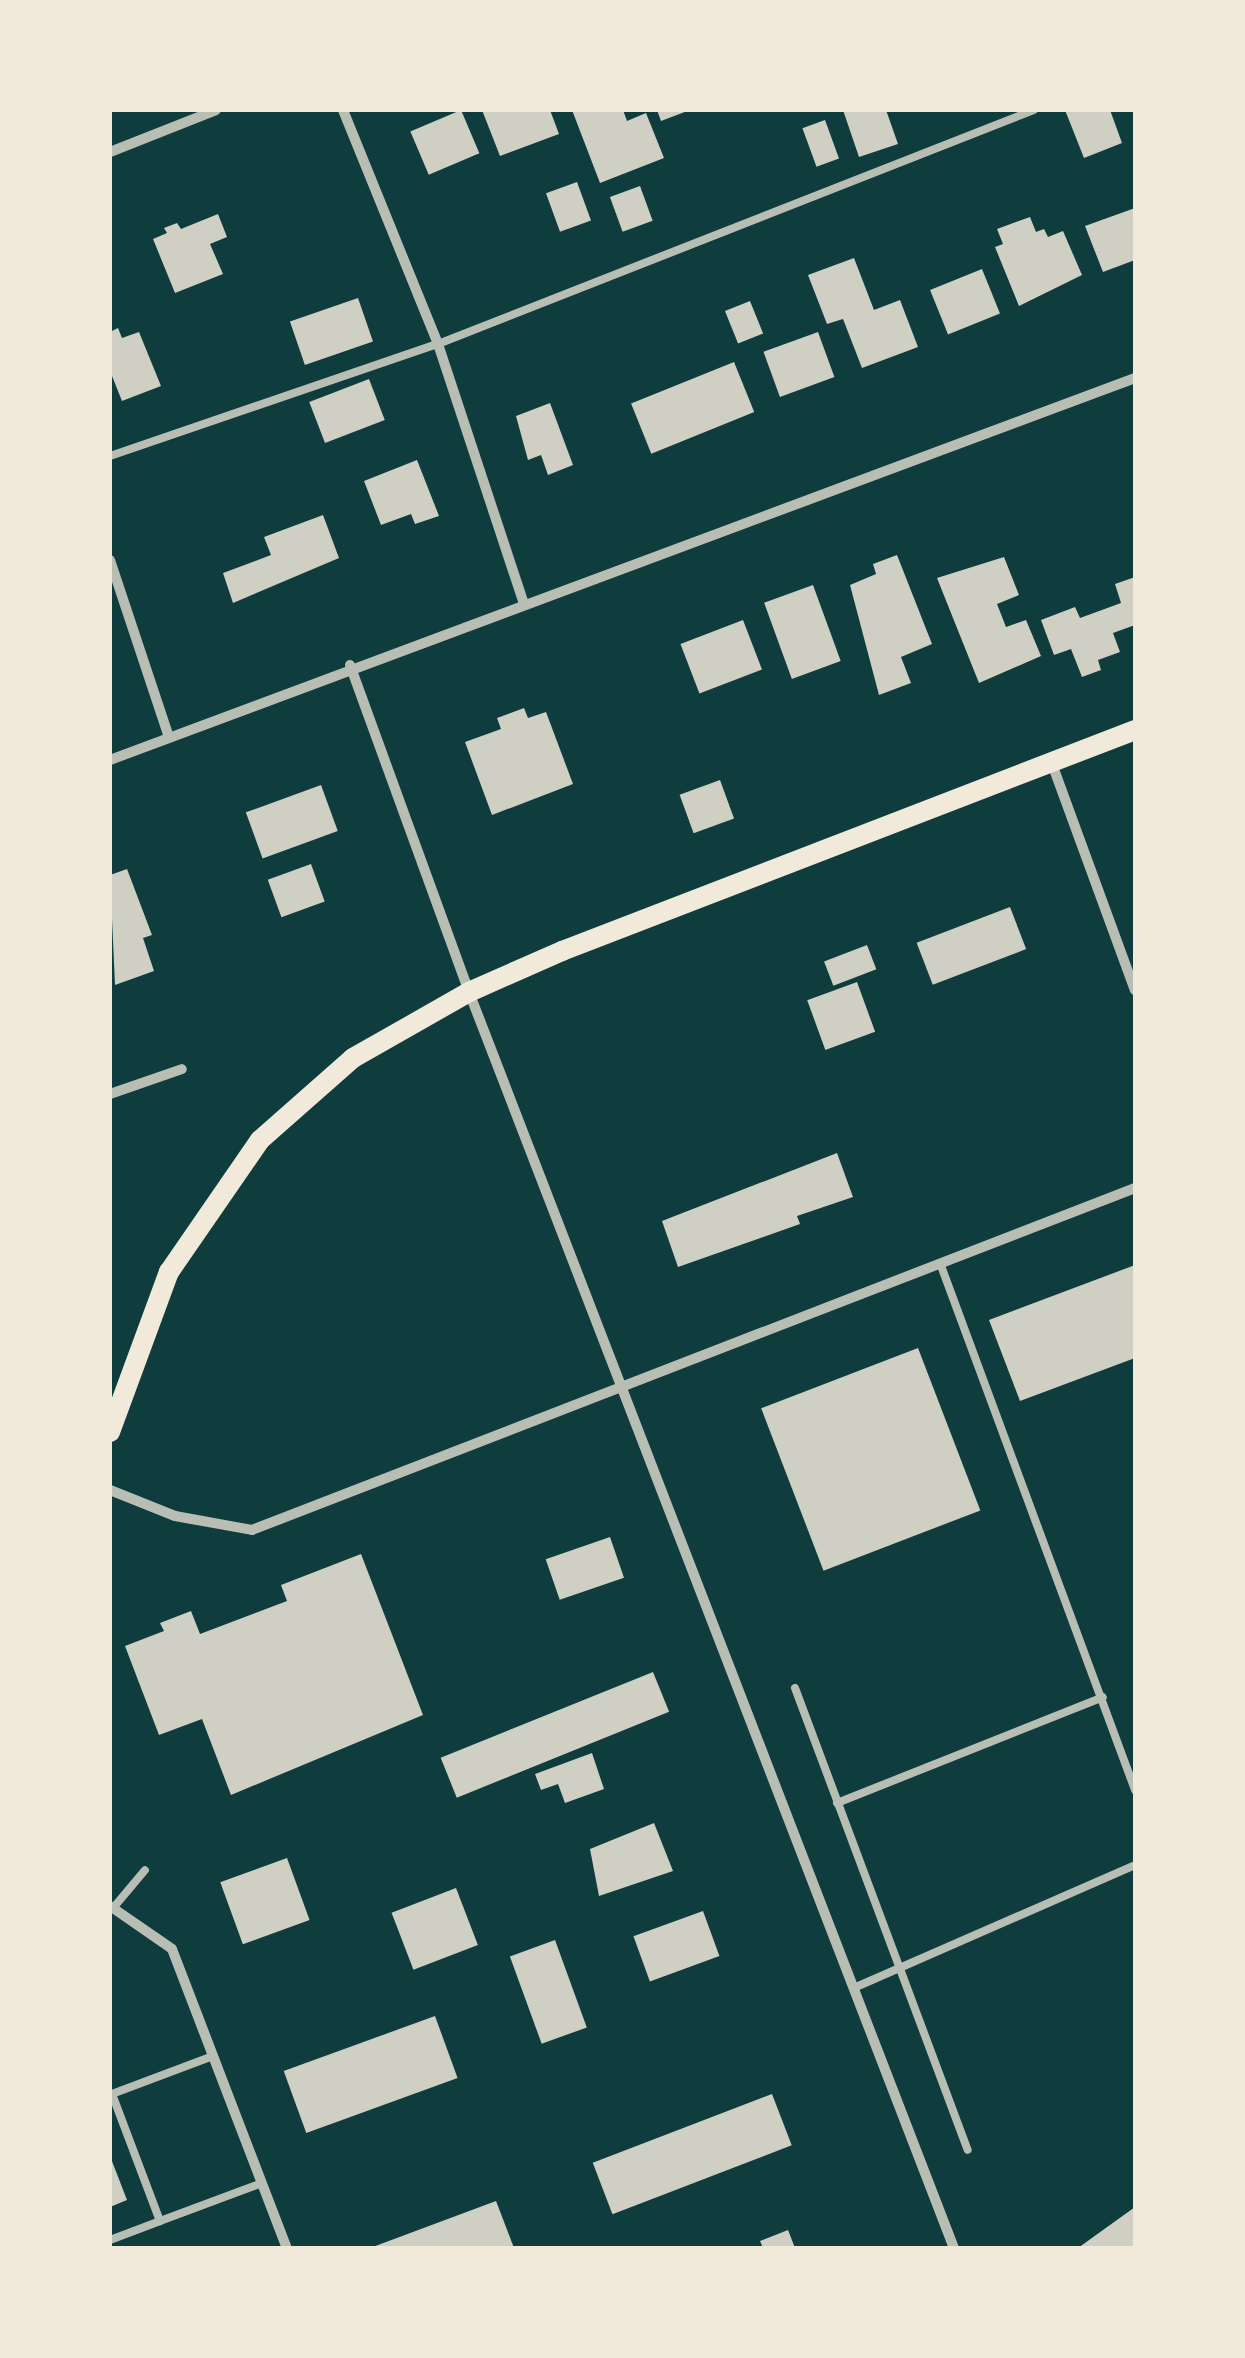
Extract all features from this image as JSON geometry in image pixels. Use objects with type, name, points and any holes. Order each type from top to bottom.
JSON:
[{"type":"main road","points":[[110,1432],[170,1272],[260,1140],[353,1058],[469,992],[1135,730]]},
{"type":"street","points":[[110,152],[216,110]]},
{"type":"street","points":[[343,110],[438,344],[523,601]]},
{"type":"street","points":[[110,760],[523,601],[1135,378]]},
{"type":"street","points":[[110,560],[169,737]]},
{"type":"street","points":[[350,666],[469,992],[954,2248]]},
{"type":"street","points":[[1051,761],[1135,990]]},
{"type":"street","points":[[110,1094],[182,1069]]},
{"type":"street","points":[[110,1490],[175,1516],[252,1530],[1135,1188]]},
{"type":"street","points":[[112,1906],[172,1949],[286,2248]]},
{"type":"lane","points":[[110,456],[438,344],[1034,110]]},
{"type":"lane","points":[[940,1263],[1135,1790]]},
{"type":"lane","points":[[796,1688],[968,2150]]},
{"type":"lane","points":[[837,1804],[1103,1697]]},
{"type":"lane","points":[[856,1987],[1135,1865]]},
{"type":"lane","points":[[112,1906],[146,1870]]},
{"type":"lane","points":[[160,2221],[111,2094],[213,2056]]},
{"type":"lane","points":[[110,2240],[262,2183]]},
{"type":"building","points":[[461,110],[479,153],[429,175],[410,131]]},
{"type":"building","points":[[482,110],[550,110],[559,134],[500,156]]},
{"type":"building","points":[[572,110],[623,110],[627,121],[646,113],[664,158],[600,183]]},
{"type":"building","points":[[657,110],[690,110],[661,121]]},
{"type":"building","points":[[843,110],[886,110],[898,144],[859,157]]},
{"type":"building","points":[[1065,110],[1110,110],[1122,143],[1084,158]]},
{"type":"building","points":[[825,120],[839,159],[816,167],[802,128]]},
{"type":"building","points":[[577,182],[591,221],[560,232],[546,193]]},
{"type":"building","points":[[640,186],[653,221],[623,232],[610,197]]},
{"type":"building","points":[[1135,208],[1135,260],[1103,272],[1085,226]]},
{"type":"building","points":[[218,214],[227,237],[210,244],[223,274],[175,293],[153,239],[167,233],[164,228],[177,223],[181,229]]},
{"type":"building","points":[[1030,217],[1036,232],[1044,229],[1048,237],[1063,231],[1082,275],[1019,306],[995,247],[1003,244],[997,229]]},
{"type":"building","points":[[854,258],[874,310],[900,300],[918,347],[862,368],[843,319],[827,324],[808,275]]},
{"type":"building","points":[[982,269],[1000,314],[948,334],[930,290]]},
{"type":"building","points":[[358,298],[373,341],[305,365],[290,321]]},
{"type":"building","points":[[750,301],[763,333],[738,344],[725,311]]},
{"type":"building","points":[[118,328],[122,338],[139,332],[161,386],[122,401],[110,371],[110,332]]},
{"type":"building","points":[[818,332],[834,377],[780,397],[763,352]]},
{"type":"building","points":[[734,362],[754,412],[651,454],[631,404]]},
{"type":"building","points":[[369,379],[385,420],[325,443],[309,402]]},
{"type":"building","points":[[550,403],[573,465],[548,475],[541,455],[528,460],[516,416]]},
{"type":"building","points":[[417,460],[439,516],[415,524],[411,514],[381,525],[364,481]]},
{"type":"building","points":[[323,515],[339,558],[233,603],[223,573],[271,555],[264,537]]},
{"type":"building","points":[[897,555],[932,644],[901,657],[911,683],[879,695],[850,585],[876,574],[873,564]]},
{"type":"building","points":[[1004,557],[1019,595],[997,604],[1006,627],[1026,620],[1041,656],[979,683],[937,578]]},
{"type":"building","points":[[1135,577],[1135,625],[1113,633],[1120,652],[1098,660],[1101,670],[1082,677],[1071,649],[1054,655],[1041,620],[1075,607],[1080,618],[1121,603],[1115,584]]},
{"type":"building","points":[[813,585],[841,661],[792,679],[764,603]]},
{"type":"building","points":[[743,620],[762,669],[699,693],[680,644]]},
{"type":"building","points":[[524,708],[528,718],[546,712],[573,784],[492,815],[465,742],[501,729],[497,718]]},
{"type":"building","points":[[720,780],[734,819],[694,833],[680,795]]},
{"type":"building","points":[[321,785],[338,831],[263,858],[246,812]]},
{"type":"building","points":[[311,864],[325,902],[281,917],[268,880]]},
{"type":"building","points":[[127,869],[152,935],[143,938],[154,971],[115,985],[110,875]]},
{"type":"building","points":[[1010,907],[1026,949],[933,985],[917,943]]},
{"type":"building","points":[[867,945],[876,969],[833,986],[824,961]]},
{"type":"building","points":[[857,982],[875,1032],[825,1050],[807,1000]]},
{"type":"building","points":[[837,1153],[853,1197],[797,1216],[800,1224],[678,1267],[662,1221]]},
{"type":"building","points":[[1135,1265],[1135,1358],[1020,1401],[989,1320]]},
{"type":"building","points":[[918,1348],[980,1510],[824,1571],[761,1408]]},
{"type":"building","points":[[610,1537],[624,1578],[560,1600],[546,1559]]},
{"type":"building","points":[[361,1554],[423,1715],[231,1795],[202,1719],[159,1735],[125,1646],[164,1631],[160,1623],[191,1611],[200,1634],[287,1601],[281,1585]]},
{"type":"building","points":[[653,1672],[669,1712],[457,1798],[441,1758]]},
{"type":"building","points":[[592,1753],[604,1789],[565,1803],[558,1784],[541,1790],[535,1774]]},
{"type":"building","points":[[654,1823],[673,1871],[599,1896],[590,1849]]},
{"type":"building","points":[[287,1858],[310,1920],[243,1944],[220,1882]]},
{"type":"building","points":[[456,1888],[478,1945],[413,1970],[392,1913]]},
{"type":"building","points":[[703,1911],[719,1956],[650,1981],[633,1936]]},
{"type":"building","points":[[555,1940],[587,2027],[542,2044],[510,1956]]},
{"type":"building","points":[[435,2016],[458,2078],[306,2133],[284,2071]]},
{"type":"building","points":[[772,2094],[792,2145],[612,2214],[593,2163]]},
{"type":"building","points":[[110,2156],[127,2200],[110,2207]]},
{"type":"building","points":[[496,2201],[514,2248],[370,2248]]},
{"type":"building","points":[[1135,2207],[1135,2248],[1078,2248]]},
{"type":"building","points":[[788,2230],[795,2248],[763,2248],[760,2241]]}]
